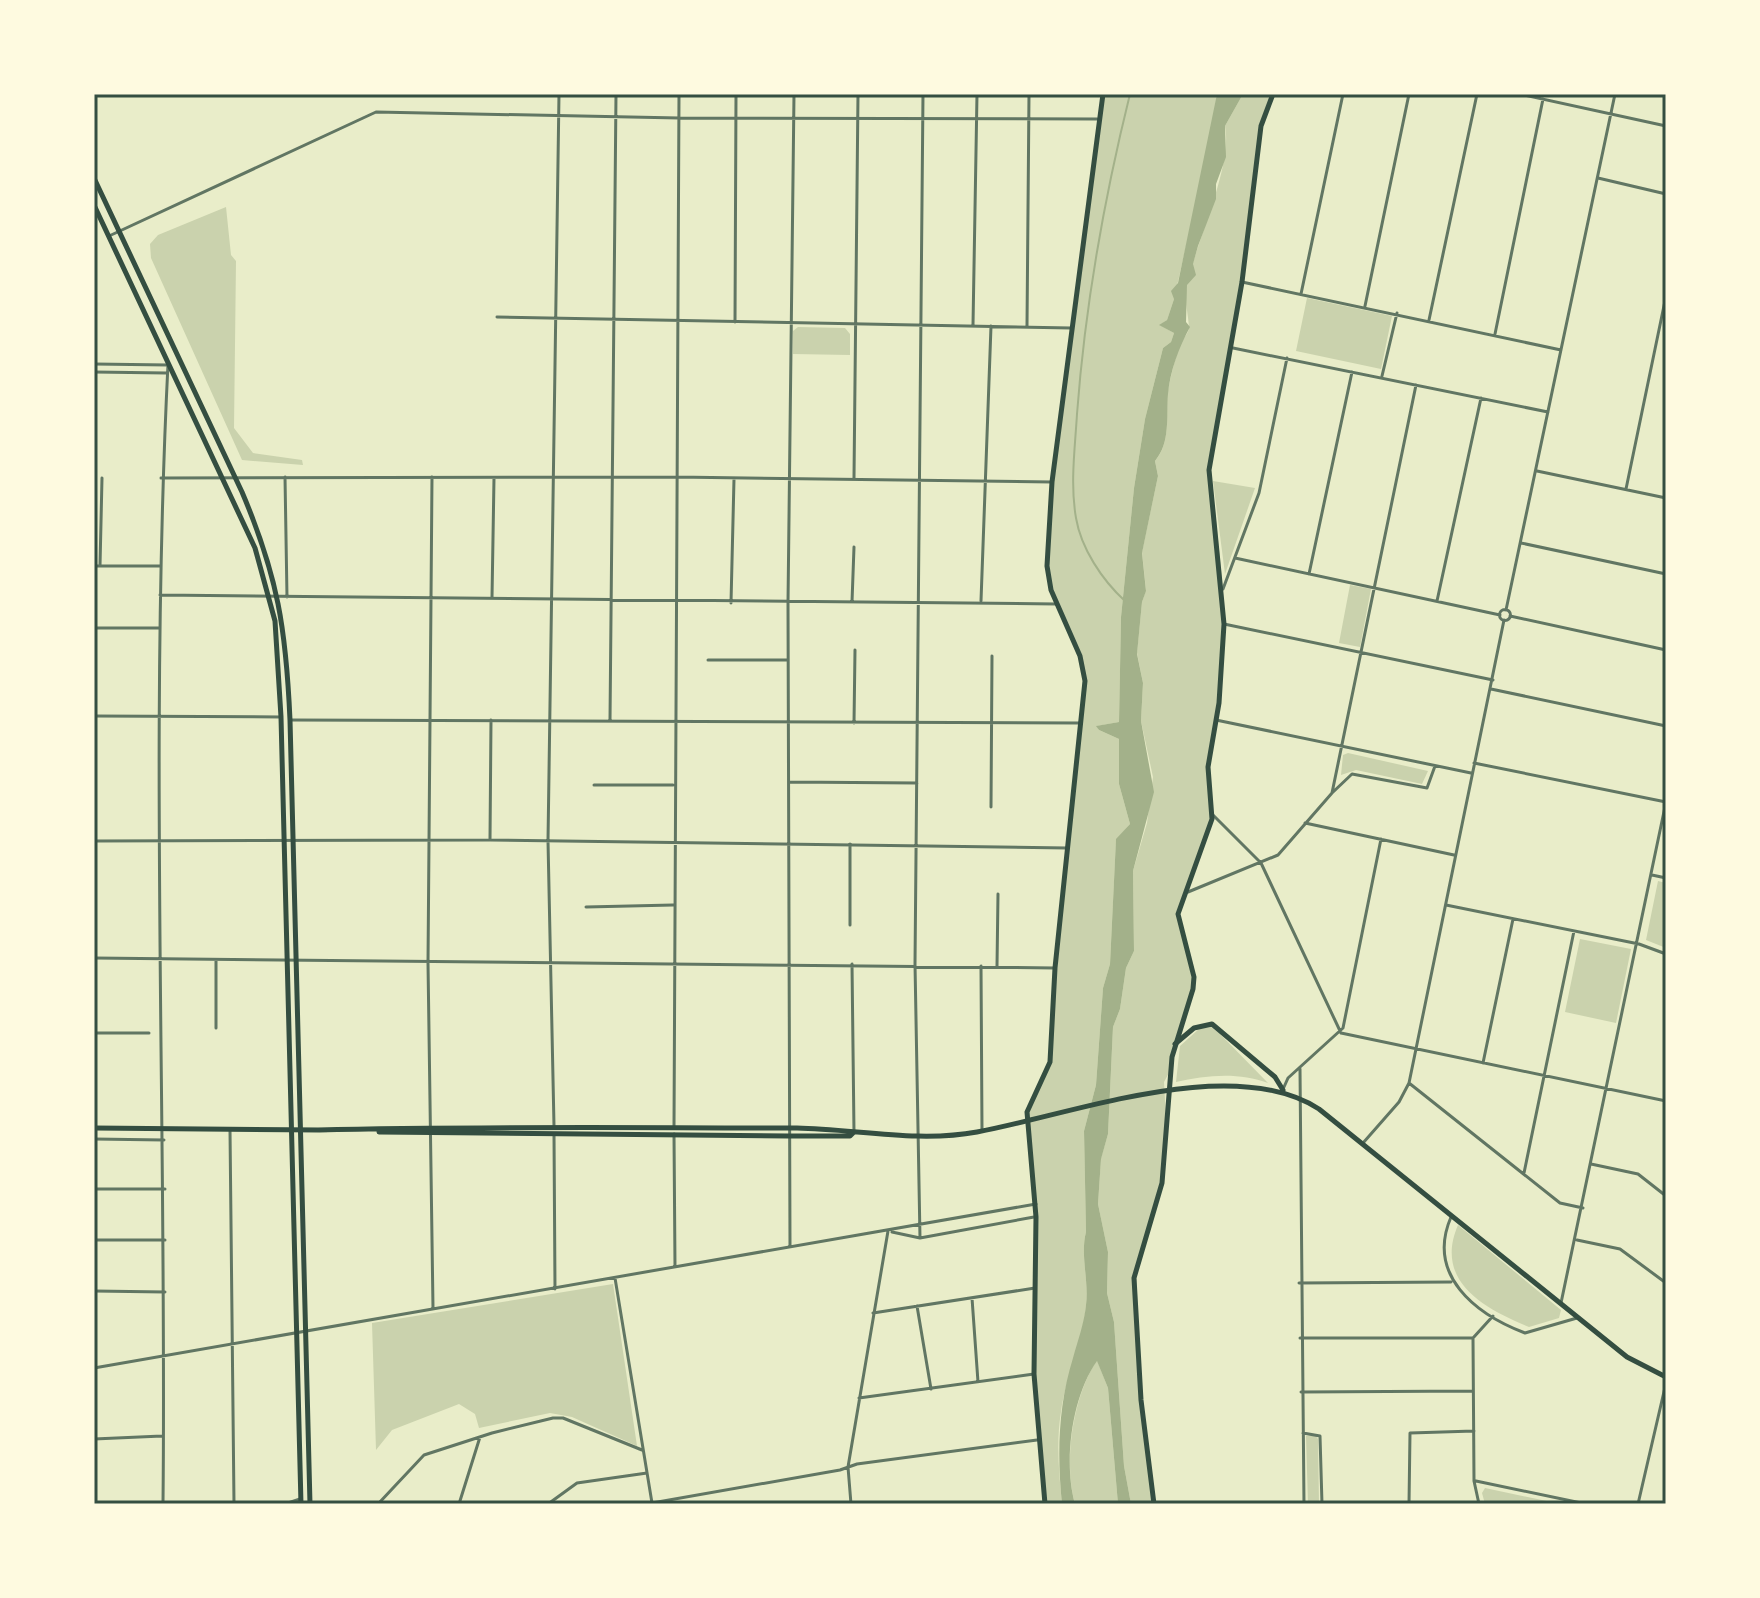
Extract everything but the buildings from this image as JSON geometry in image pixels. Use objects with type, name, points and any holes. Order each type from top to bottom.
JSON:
[{"type":"main road","points":[[1045,1504],[1037,1440],[1034,1374],[1036,1204],[1028,1121],[1030,1100],[1050,1062],[1055,968],[1084,668],[1057,604],[1047,566],[1052,482],[1097,119],[1103,94]]},
{"type":"main road","points":[[1154,1504],[1141,1400],[1134,1278],[1159,1195],[1174,1045],[1194,982],[1178,914],[1213,814],[1208,767],[1216,720],[1224,624],[1209,470],[1242,282],[1261,126],[1273,94]]},
{"type":"main road","points":[[94,178],[236,478],[283,597],[290,720],[310,1504]]},
{"type":"main road","points":[[94,205],[225,479],[255,548],[271,597],[281,717],[301,1502]]},
{"type":"main road","points":[[1174,1045],[1194,1028],[1212,1024],[1275,1077],[1283,1091]]},
{"type":"main road","points":[[94,1128],[788,1132],[850,1136],[854,1132],[982,1131],[1157,1094],[1227,1083],[1283,1091],[1298,1097],[1363,1143],[1635,1364],[1666,1377]]},
{"type":"street","points":[[555,1289],[548,841],[559,94]]},
{"type":"street","points":[[610,721],[616,94]]},
{"type":"street","points":[[675,1267],[673,721],[679,94]]},
{"type":"street","points":[[735,323],[736,94]]},
{"type":"street","points":[[790,1247],[788,603],[794,94]]},
{"type":"street","points":[[854,480],[858,94]]},
{"type":"street","points":[[920,1238],[915,964],[923,94]]},
{"type":"street","points":[[973,325],[977,94]]},
{"type":"street","points":[[1027,327],[1029,94]]},
{"type":"street","points":[[1301,294],[1343,94]]},
{"type":"street","points":[[1365,307],[1409,94]]},
{"type":"street","points":[[1429,320],[1477,94]]},
{"type":"street","points":[[1519,94],[1666,126]]},
{"type":"street","points":[[1500,615],[1506,610],[1521,543],[1615,94]]},
{"type":"street","points":[[1495,335],[1543,99]]},
{"type":"street","points":[[108,236],[367,114],[1097,119]]},
{"type":"street","points":[[1598,178],[1666,194]]},
{"type":"street","points":[[1242,282],[1561,350]]},
{"type":"street","points":[[1626,489],[1666,296]]},
{"type":"street","points":[[1382,378],[1397,313]]},
{"type":"street","points":[[497,317],[676,323],[1071,328]]},
{"type":"street","points":[[981,602],[991,326]]},
{"type":"street","points":[[1229,347],[1548,412]]},
{"type":"street","points":[[1223,589],[1259,493],[1287,358]]},
{"type":"street","points":[[94,364],[168,362],[161,478],[157,842],[165,1189],[163,1504]]},
{"type":"street","points":[[94,372],[167,373]]},
{"type":"street","points":[[1309,574],[1352,372]]},
{"type":"street","points":[[1332,793],[1339,746],[1416,385]]},
{"type":"street","points":[[1437,601],[1481,398]]},
{"type":"street","points":[[1535,470],[1666,498]]},
{"type":"street","points":[[161,478],[612,476],[1052,482]]},
{"type":"street","points":[[283,597],[285,477]]},
{"type":"street","points":[[432,477],[428,963],[433,1308]]},
{"type":"street","points":[[100,566],[102,478]]},
{"type":"street","points":[[492,598],[494,478]]},
{"type":"street","points":[[731,603],[734,479]]},
{"type":"street","points":[[1521,543],[1666,574]]},
{"type":"street","points":[[852,602],[854,547]]},
{"type":"street","points":[[1235,558],[1500,615],[1504,620]]},
{"type":"street","points":[[94,566],[160,566]]},
{"type":"street","points":[[160,595],[1057,604]]},
{"type":"street","points":[[1506,610],[1510,616],[1666,650]]},
{"type":"street","points":[[1363,1143],[1399,1102],[1409,1083],[1504,620],[1510,616]]},
{"type":"street","points":[[1224,624],[1493,680]]},
{"type":"street","points":[[94,628],[159,628]]},
{"type":"street","points":[[854,723],[855,650]]},
{"type":"street","points":[[991,807],[992,656]]},
{"type":"street","points":[[708,660],[788,660]]},
{"type":"street","points":[[1491,689],[1666,726]]},
{"type":"street","points":[[94,716],[281,717]]},
{"type":"street","points":[[290,720],[1080,723]]},
{"type":"street","points":[[490,840],[491,720]]},
{"type":"street","points":[[1216,720],[1472,774]]},
{"type":"street","points":[[1474,763],[1666,802],[1639,944],[1561,1304]]},
{"type":"street","points":[[1185,893],[1278,855],[1352,774],[1427,788],[1435,766]]},
{"type":"street","points":[[789,782],[917,783]]},
{"type":"street","points":[[594,785],[673,785]]},
{"type":"street","points":[[1213,814],[1261,863],[1341,1033]]},
{"type":"street","points":[[1305,823],[1455,855]]},
{"type":"street","points":[[1283,1091],[1288,1078],[1341,1033],[1381,839]]},
{"type":"street","points":[[94,841],[283,843],[293,840],[490,840],[1067,848]]},
{"type":"street","points":[[850,844],[850,925]]},
{"type":"street","points":[[1652,875],[1666,878]]},
{"type":"street","points":[[997,966],[998,894]]},
{"type":"street","points":[[586,907],[673,905]]},
{"type":"street","points":[[1446,905],[1639,944],[1666,954]]},
{"type":"street","points":[[1483,1063],[1513,919]]},
{"type":"street","points":[[1524,1173],[1574,931]]},
{"type":"street","points":[[94,958],[428,963],[915,964],[1055,968]]},
{"type":"street","points":[[216,960],[216,1028]]},
{"type":"street","points":[[852,964],[854,1132]]},
{"type":"street","points":[[981,966],[982,1131]]},
{"type":"street","points":[[94,1033],[149,1033]]},
{"type":"street","points":[[1341,1033],[1666,1101]]},
{"type":"street","points":[[1300,1069],[1299,1283],[1304,1504]]},
{"type":"street","points":[[1409,1083],[1560,1203],[1583,1208]]},
{"type":"street","points":[[230,1130],[234,1504]]},
{"type":"street","points":[[94,1139],[164,1140]]},
{"type":"street","points":[[1591,1164],[1638,1174],[1666,1196]]},
{"type":"street","points":[[94,1189],[165,1189]]},
{"type":"street","points":[[94,1368],[1036,1204]]},
{"type":"street","points":[[1451,1216],[1443,1247],[1451,1282],[1493,1316],[1529,1333],[1577,1318]]},
{"type":"street","points":[[888,1231],[920,1238],[1036,1217]]},
{"type":"street","points":[[851,1504],[848,1467],[888,1231]]},
{"type":"street","points":[[94,1240],[165,1240]]},
{"type":"street","points":[[1577,1240],[1620,1249],[1666,1283]]},
{"type":"street","points":[[615,1278],[652,1504],[848,1467],[1037,1440]]},
{"type":"street","points":[[1299,1283],[1451,1282]]},
{"type":"street","points":[[873,1313],[1035,1288]]},
{"type":"street","points":[[94,1291],[165,1292]]},
{"type":"street","points":[[972,1297],[978,1382]]},
{"type":"street","points":[[917,1306],[931,1389]]},
{"type":"street","points":[[1479,1504],[1474,1481],[1473,1338],[1493,1316]]},
{"type":"street","points":[[1300,1338],[1473,1338]]},
{"type":"street","points":[[859,1398],[1034,1374]]},
{"type":"street","points":[[1638,1504],[1666,1383]]},
{"type":"street","points":[[1301,1392],[1474,1391]]},
{"type":"street","points":[[378,1504],[424,1455],[559,1417],[642,1450]]},
{"type":"street","points":[[1409,1504],[1410,1433],[1474,1431]]},
{"type":"street","points":[[1303,1433],[1320,1436],[1322,1504]]},
{"type":"street","points":[[94,1439],[163,1436]]},
{"type":"street","points":[[459,1504],[478,1452],[480,1437]]},
{"type":"street","points":[[548,1504],[577,1483],[647,1473]]},
{"type":"street","points":[[1474,1481],[1586,1504]]},
{"type":"street","points":[[285,1504],[301,1502]]},
{"type":"shaded area","points":[[1103,94],[1217,94],[1211,137],[1174,299],[1167,320],[1160,325],[1174,333],[1171,342],[1163,348],[1145,419],[1134,488],[1121,617],[1119,722],[1097,726],[1099,730],[1119,739],[1119,784],[1130,824],[1116,840],[1110,964],[1103,988],[1096,1085],[1084,1131],[1087,1296],[1082,1332],[1059,1423],[1062,1504],[1045,1504],[1034,1374],[1036,1217],[1027,1112],[1048,1070],[1084,668],[1048,577],[1052,482]]},
{"type":"shaded area","points":[[1217,94],[1243,94],[1225,126],[1226,157],[1216,184],[1216,199],[1193,264],[1196,275],[1187,285],[1186,322],[1190,327],[1171,377],[1166,438],[1155,461],[1158,476],[1142,553],[1146,591],[1142,602],[1137,654],[1143,683],[1141,721],[1154,792],[1133,871],[1134,951],[1126,968],[1120,1009],[1113,1027],[1108,1134],[1101,1159],[1098,1204],[1108,1252],[1107,1293],[1114,1322],[1124,1466],[1131,1504],[1118,1504],[1108,1388],[1097,1361],[1081,1392],[1072,1430],[1070,1469],[1075,1504],[1062,1504],[1059,1449],[1062,1412],[1087,1296],[1084,1131],[1096,1085],[1103,988],[1110,964],[1116,839],[1130,824],[1119,784],[1119,739],[1096,726],[1119,722],[1121,617],[1134,488],[1145,419],[1163,348],[1171,342],[1174,333],[1159,325],[1167,320],[1174,299],[1171,291],[1178,283]]},
{"type":"shaded area","points":[[1243,94],[1273,94],[1264,115],[1242,282],[1210,461],[1223,589],[1219,703],[1208,762],[1213,814],[1179,910],[1194,977],[1170,1071],[1164,1082],[1167,1139],[1162,1183],[1136,1267],[1141,1400],[1154,1504],[1131,1504],[1124,1466],[1114,1322],[1107,1293],[1108,1252],[1098,1204],[1101,1158],[1108,1134],[1113,1027],[1120,1009],[1126,968],[1134,951],[1133,871],[1147,823],[1153,777],[1141,721],[1143,683],[1137,653],[1146,590],[1142,552],[1158,476],[1155,461],[1166,436],[1168,390],[1173,366],[1189,329],[1187,285],[1219,183],[1226,143],[1225,126]]},
{"type":"shaded area","points":[[226,207],[231,255],[236,261],[234,428],[253,453],[302,460],[303,465],[242,460],[151,258],[150,244],[158,235]]},
{"type":"shaded area","points":[[1307,298],[1392,316],[1381,369],[1296,351]]},
{"type":"shaded area","points":[[798,327],[845,328],[850,334],[850,355],[793,354],[793,331]]},
{"type":"shaded area","points":[[1213,481],[1255,488],[1225,574]]},
{"type":"shaded area","points":[[1350,585],[1371,589],[1360,647],[1339,643]]},
{"type":"shaded area","points":[[1348,753],[1428,771],[1422,784],[1356,770],[1341,775],[1343,755]]},
{"type":"shaded area","points":[[1658,881],[1666,883],[1666,948],[1646,940]]},
{"type":"shaded area","points":[[1580,939],[1631,949],[1616,1023],[1565,1012]]},
{"type":"shaded area","points":[[1211,1027],[1268,1083],[1246,1077],[1222,1076],[1176,1082],[1180,1046],[1200,1028]]},
{"type":"shaded area","points":[[1458,1225],[1561,1310],[1559,1318],[1529,1327],[1495,1311],[1467,1290],[1452,1262],[1452,1245]]},
{"type":"shaded area","points":[[613,1284],[637,1446],[572,1417],[550,1413],[479,1428],[475,1414],[459,1404],[392,1430],[376,1450],[372,1323]]},
{"type":"shaded area","points":[[1097,1360],[1108,1388],[1118,1504],[1075,1504],[1070,1469],[1072,1430],[1082,1392]]},
{"type":"shaded area","points":[[1315,1435],[1318,1439],[1319,1504],[1308,1504],[1306,1436]]},
{"type":"shaded area","points":[[1485,1488],[1561,1504],[1485,1504],[1482,1493]]},
{"type":"waterway","points":[[1125,601],[1108,583],[1083,541],[1076,518],[1073,479],[1090,293],[1130,94]]}]
